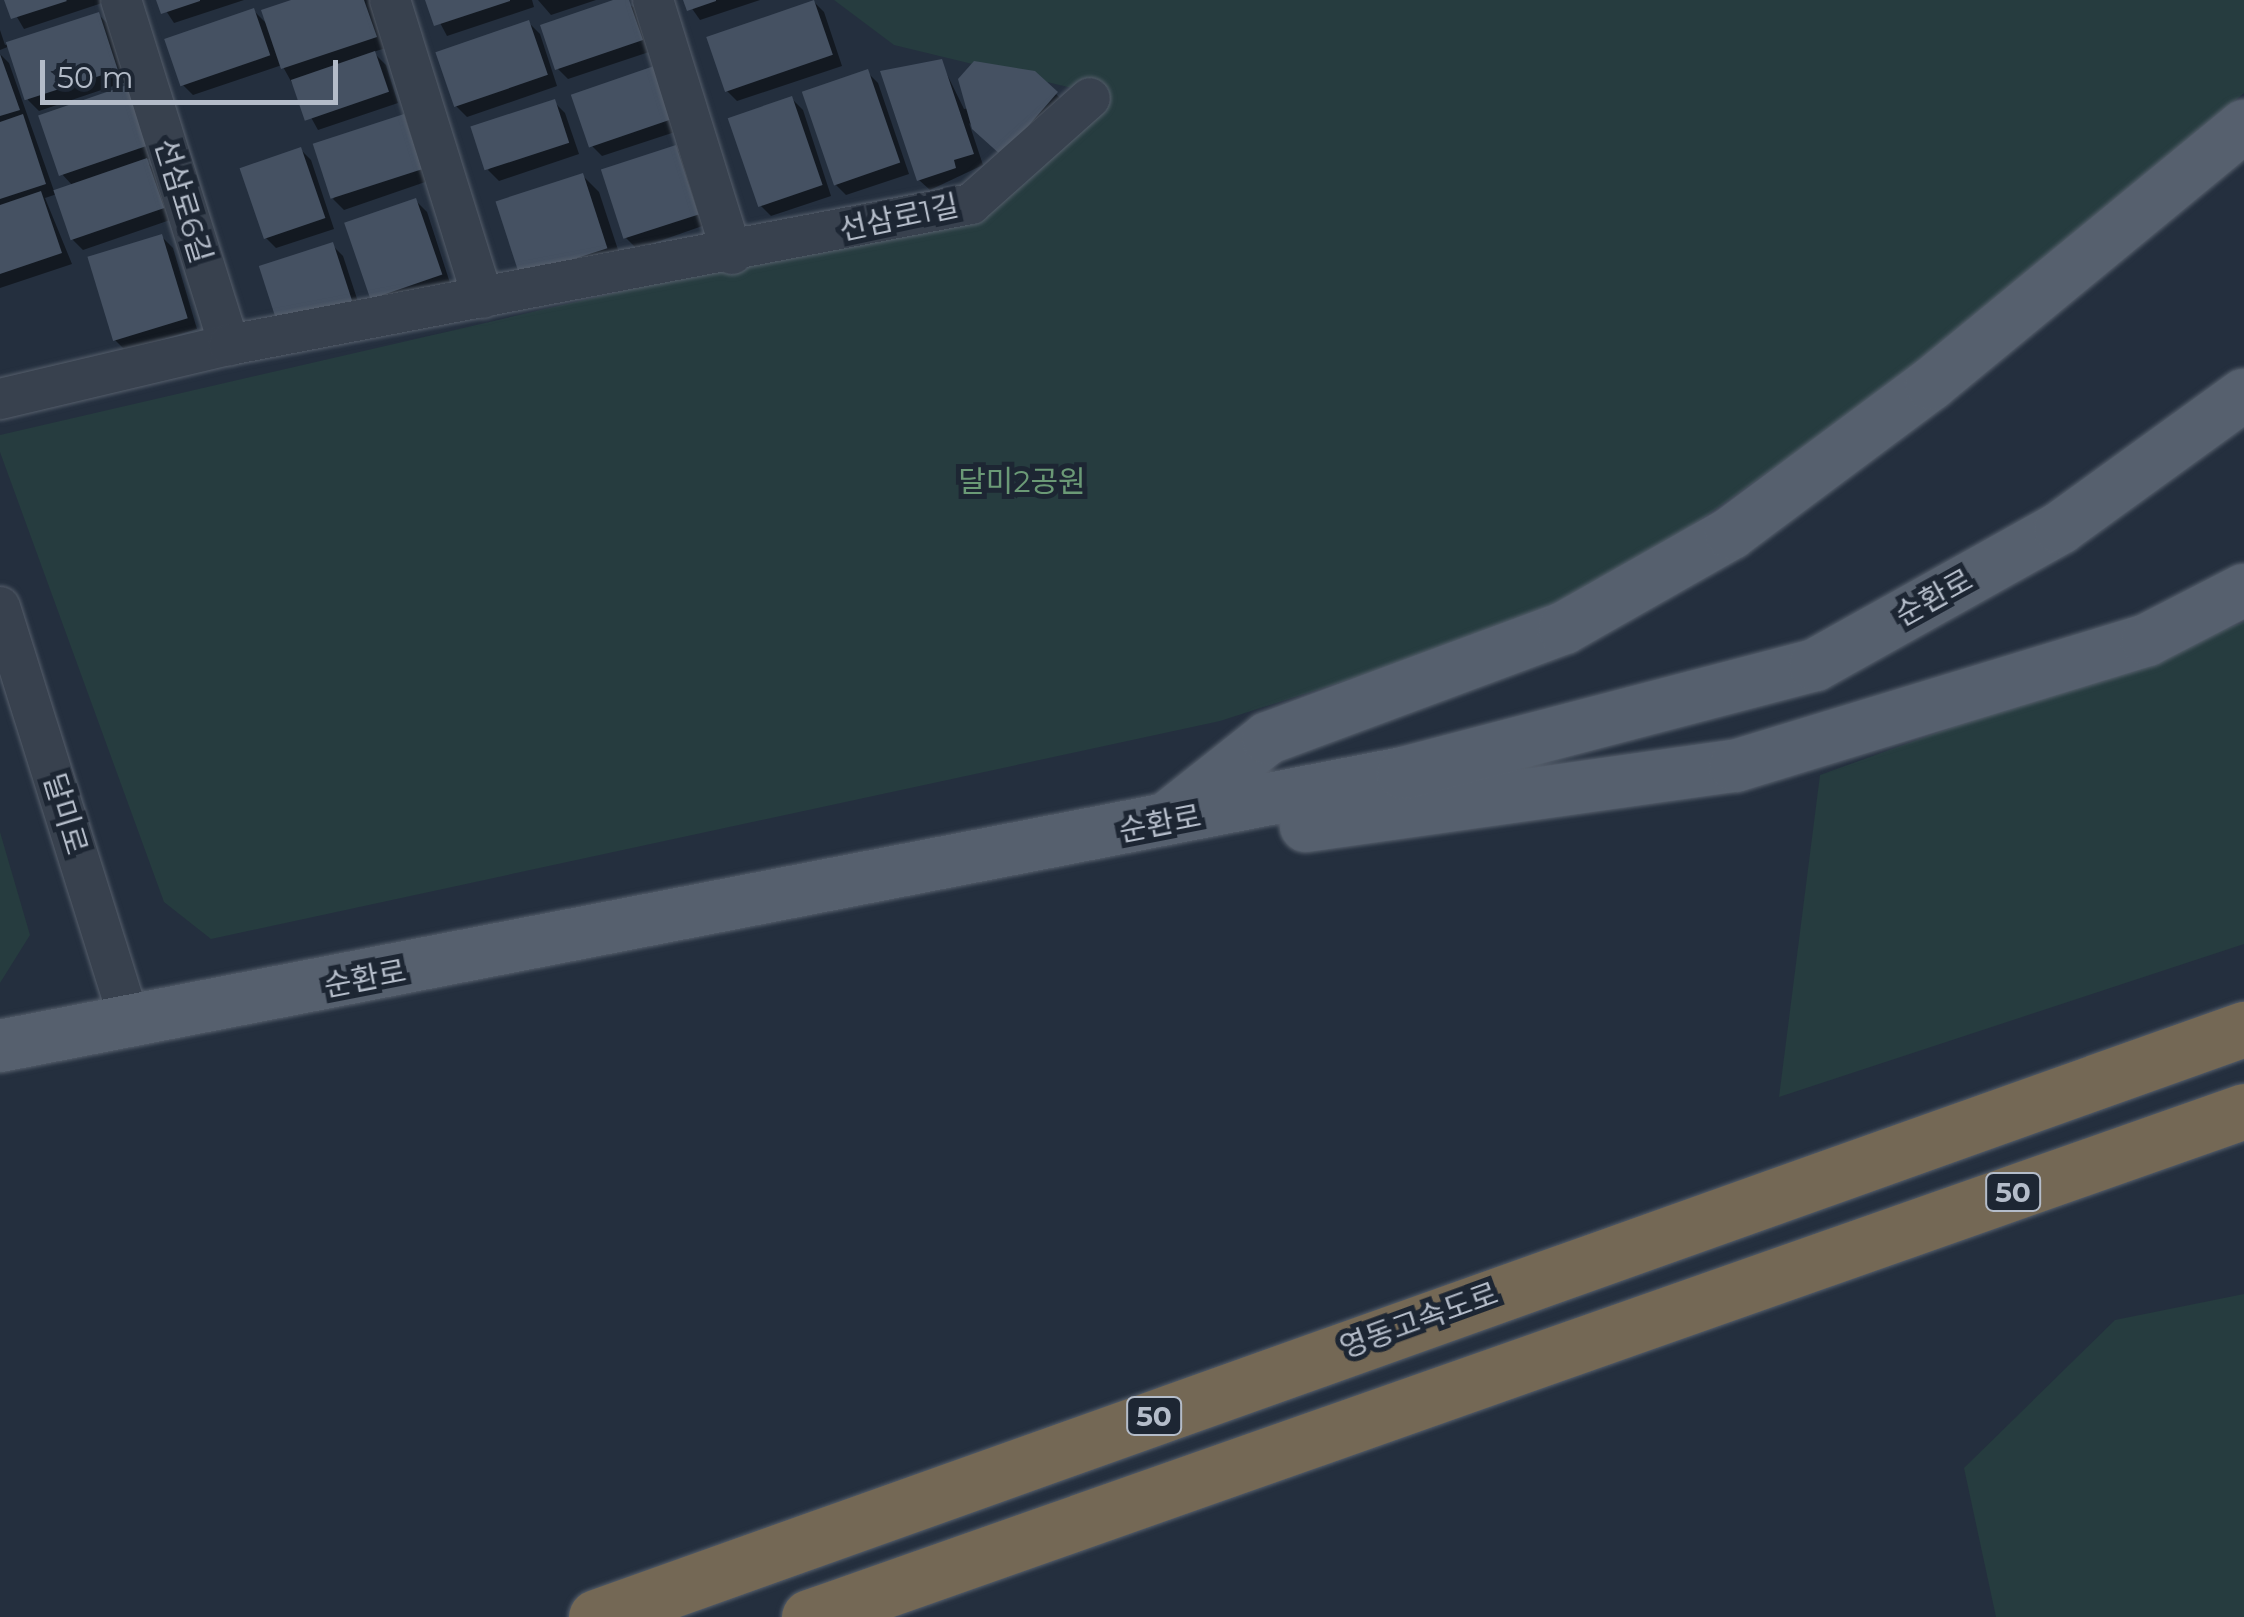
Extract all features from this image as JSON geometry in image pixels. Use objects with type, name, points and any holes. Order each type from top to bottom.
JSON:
[{"type":"highway","name":"영동고속도로","points":[[596,1617],[2244,1029]]},
{"type":"highway","name":"50","points":[[809,1617],[2244,1111]]},
{"type":"main road","points":[[1161,824],[1268,738],[1564,628],[1732,534],[1930,384],[2244,126]]},
{"type":"main road","name":"순환로","points":[[0,1046],[1161,824],[1403,773],[1815,664],[2060,528],[2244,395]]},
{"type":"main road","points":[[1161,824],[1230,837],[1736,766],[2147,640],[2244,590]]},
{"type":"street","name":"선삼로6길","points":[[120,0],[228,346]]},
{"type":"street","points":[[390,0],[484,298]]},
{"type":"street","points":[[653,0],[732,254]]},
{"type":"street","name":"선삼로1길","points":[[0,399],[228,346],[732,254],[970,204],[1090,98]]},
{"type":"street","name":"달미로","points":[[0,607],[130,1022]]},
{"type":"green space","name":"달미2공원","points":[[834,0],[2244,0],[2244,93],[1933,356],[1578,606],[1220,721],[211,939],[164,902],[0,452],[0,435],[978,209],[1101,95],[894,45]]},
{"type":"green space","points":[[2244,622],[2244,944],[1779,1097],[1820,775]]},
{"type":"green space","points":[[0,832],[30,935],[0,983]]},
{"type":"green space","points":[[2244,1294],[2244,1617],[1996,1617],[1964,1468],[2115,1320]]},
{"type":"building","points":[[4,0],[66,0],[67,1],[11,19]]},
{"type":"building","points":[[156,0],[200,0],[200,1],[161,14]]},
{"type":"building","points":[[291,0],[364,0],[377,37],[281,69],[261,10]]},
{"type":"building","points":[[425,0],[510,0],[510,1],[434,26]]},
{"type":"building","points":[[613,0],[629,0],[643,40],[555,70],[540,25]]},
{"type":"building","points":[[683,0],[716,0],[716,1],[687,11]]},
{"type":"building","points":[[814,0],[833,55],[725,92],[706,37]]},
{"type":"building","points":[[254,8],[270,55],[180,86],[164,39]]},
{"type":"building","points":[[99,12],[118,70],[25,100],[6,42]]},
{"type":"building","points":[[529,20],[548,75],[454,107],[435,52]]},
{"type":"building","points":[[375,51],[389,92],[305,121],[291,80]]},
{"type":"building","points":[[0,54],[20,110],[0,116]]},
{"type":"building","points":[[942,59],[974,154],[954,160],[956,168],[917,181],[880,71]]},
{"type":"building","points":[[974,61],[1035,71],[1058,92],[1002,156],[972,129],[958,79]]},
{"type":"building","points":[[654,66],[672,119],[589,148],[571,95]]},
{"type":"building","points":[[868,69],[900,163],[834,185],[802,92]]},
{"type":"building","points":[[127,85],[148,146],[59,176],[38,116]]},
{"type":"building","points":[[792,96],[823,185],[758,207],[728,118]]},
{"type":"building","points":[[555,99],[569,143],[485,170],[470,127]]},
{"type":"building","points":[[23,114],[46,184],[0,199],[0,122]]},
{"type":"building","points":[[404,114],[422,169],[331,199],[313,144]]},
{"type":"building","points":[[676,145],[699,214],[623,239],[601,169]]},
{"type":"building","points":[[301,147],[325,218],[264,239],[240,168]]},
{"type":"building","points":[[147,158],[164,208],[71,240],[53,190]]},
{"type":"building","points":[[583,173],[607,248],[520,277],[496,201]]},
{"type":"building","points":[[41,191],[62,253],[0,274],[0,205]]},
{"type":"building","points":[[416,198],[442,275],[371,299],[344,223]]},
{"type":"building","points":[[162,234],[188,318],[113,341],[87,257]]},
{"type":"building","points":[[333,242],[355,310],[281,334],[259,266]]}]
